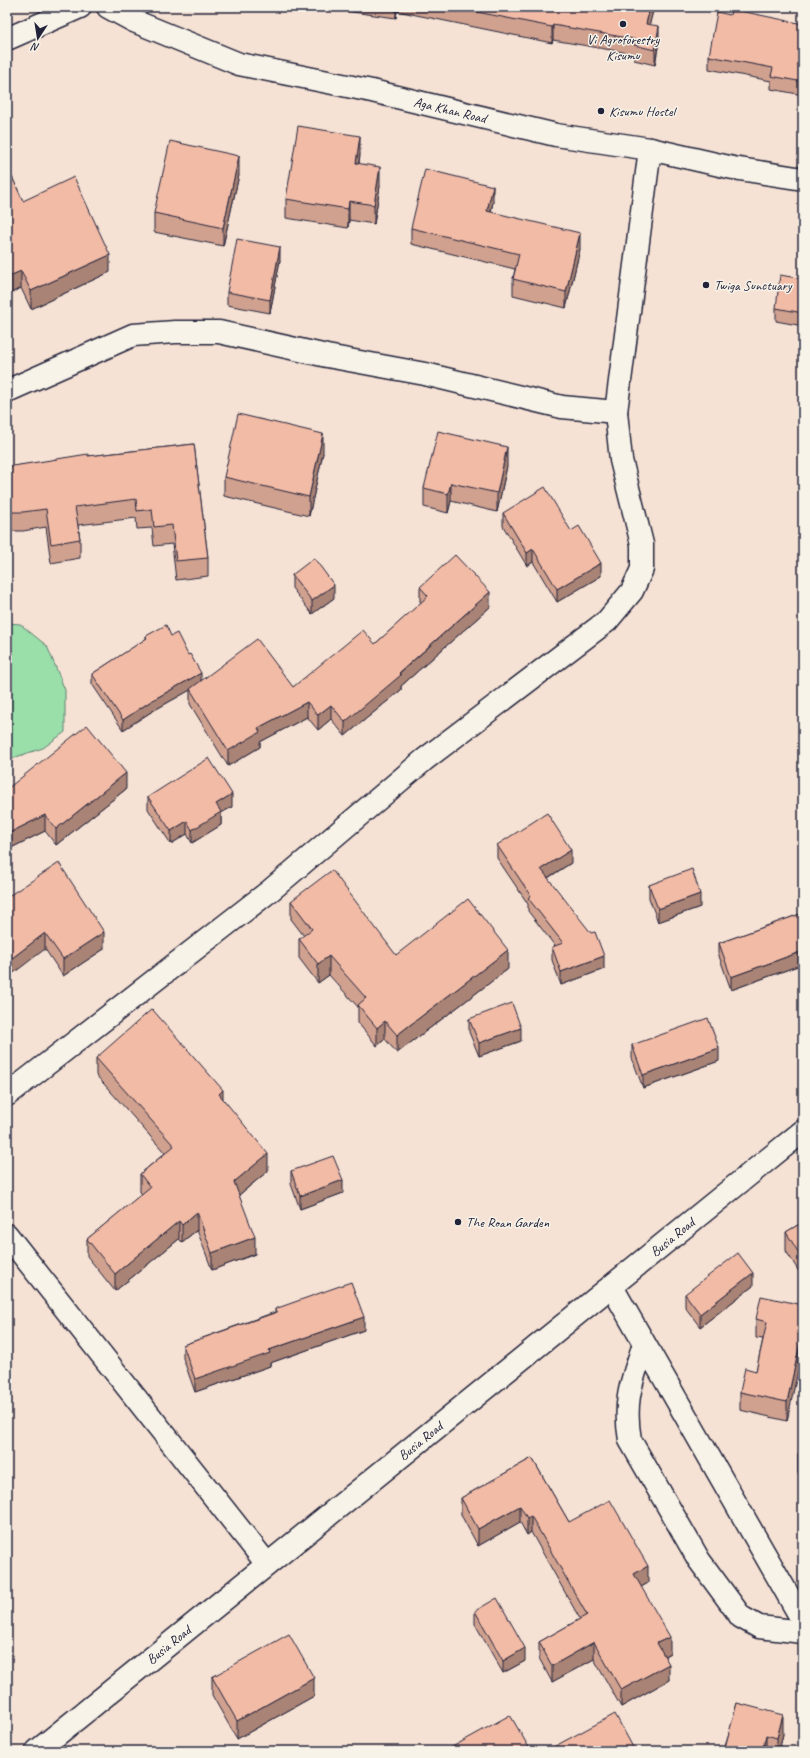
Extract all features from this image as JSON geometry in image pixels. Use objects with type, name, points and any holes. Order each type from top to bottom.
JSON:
[{"type":"street","points":[[7,39],[80,7]]},
{"type":"street","name":"Aga Khan Road","points":[[108,7],[134,21],[239,64],[372,91],[556,135],[650,149],[732,168],[803,179]]},
{"type":"street","points":[[7,1094],[271,890],[424,760],[607,621],[632,591],[642,569],[642,544],[621,460],[616,412],[650,149]]},
{"type":"street","points":[[7,391],[133,334],[219,332],[327,356],[425,374],[562,407],[589,411],[616,412]]},
{"type":"street","name":"Busia Road","points":[[37,1751],[803,1131]]},
{"type":"street","points":[[7,1235],[267,1564]]},
{"type":"street","points":[[612,1287],[803,1621]]},
{"type":"street","points":[[644,1344],[628,1392],[626,1420],[630,1440],[699,1560],[741,1617],[759,1627],[803,1632]]},
{"type":"green space","points":[[7,623],[20,624],[47,646],[65,690],[65,732],[43,748],[7,760]]},
{"type":"building","points":[[452,7],[650,7],[646,24],[659,26],[655,50],[634,45],[634,39],[553,25],[552,27]]},
{"type":"building","points":[[731,9],[803,24],[803,82],[771,76],[773,68],[709,56],[717,12],[730,15]]},
{"type":"building","points":[[298,126],[360,136],[356,163],[380,167],[374,205],[349,201],[348,209],[286,199]]},
{"type":"building","points":[[170,141],[239,156],[223,228],[154,213]]},
{"type":"building","points":[[7,166],[23,201],[74,177],[110,255],[31,291],[21,271],[7,277]]},
{"type":"building","points":[[425,169],[493,186],[487,211],[580,233],[566,292],[513,279],[519,254],[411,228]]},
{"type":"building","points":[[237,239],[280,247],[270,300],[227,292]]},
{"type":"building","points":[[780,275],[803,279],[803,313],[776,308]]},
{"type":"building","points":[[238,414],[323,434],[309,497],[224,477]]},
{"type":"building","points":[[438,431],[507,447],[497,493],[451,483],[448,494],[424,488]]},
{"type":"building","points":[[194,444],[208,558],[176,561],[172,525],[154,527],[152,509],[137,511],[136,499],[75,507],[80,539],[51,544],[46,509],[23,512],[7,512],[7,467],[88,454],[88,456]]},
{"type":"building","points":[[545,487],[571,531],[579,526],[601,563],[557,589],[533,549],[527,553],[503,513]]},
{"type":"building","points":[[455,555],[490,592],[399,673],[401,675],[345,722],[331,705],[318,715],[307,702],[258,728],[260,732],[228,751],[190,689],[257,639],[293,687],[363,630],[375,644],[428,596],[420,587]]},
{"type":"building","points":[[314,558],[334,585],[312,601],[292,575]]},
{"type":"building","points":[[166,625],[171,636],[177,633],[188,655],[190,654],[201,673],[151,701],[123,720],[92,674],[147,638],[146,636]]},
{"type":"building","points":[[87,725],[126,773],[56,829],[45,815],[7,834],[7,789]]},
{"type":"building","points":[[209,758],[232,794],[216,804],[221,812],[192,830],[187,821],[171,831],[148,797]]},
{"type":"building","points":[[547,813],[571,850],[541,869],[591,933],[595,932],[604,956],[561,972],[552,947],[563,943],[528,898],[531,896],[497,845]]},
{"type":"building","points":[[59,863],[104,932],[63,959],[45,933],[7,962],[7,897]]},
{"type":"building","points":[[692,869],[700,894],[658,909],[649,885]]},
{"type":"building","points":[[332,870],[396,955],[468,899],[508,950],[397,1035],[385,1021],[377,1028],[358,1005],[366,998],[329,956],[318,964],[299,939],[312,929],[291,901]]},
{"type":"building","points":[[803,913],[803,951],[731,977],[719,943]]},
{"type":"building","points":[[512,1003],[521,1028],[479,1043],[469,1019]]},
{"type":"building","points":[[152,1009],[223,1090],[219,1094],[268,1154],[234,1182],[255,1237],[212,1253],[197,1212],[182,1225],[179,1221],[115,1274],[87,1239],[150,1187],[140,1174],[174,1146],[96,1058]]},
{"type":"building","points":[[708,1018],[719,1048],[643,1075],[632,1045]]},
{"type":"building","points":[[333,1156],[343,1180],[300,1196],[291,1171]]},
{"type":"building","points":[[803,1222],[803,1260],[786,1232]]},
{"type":"building","points":[[738,1253],[753,1273],[700,1314],[685,1294]]},
{"type":"building","points":[[351,1282],[364,1317],[269,1350],[270,1353],[195,1379],[183,1345],[277,1312],[275,1309]]},
{"type":"building","points":[[761,1296],[803,1305],[803,1330],[787,1402],[740,1392],[745,1368],[756,1371],[767,1322],[756,1319]]},
{"type":"building","points":[[803,1452],[803,1463],[798,1454]]},
{"type":"building","points":[[532,1458],[569,1522],[610,1500],[648,1566],[634,1574],[670,1637],[657,1643],[669,1664],[621,1690],[594,1642],[552,1666],[539,1642],[587,1615],[531,1516],[527,1518],[520,1506],[478,1529],[461,1498]]},
{"type":"building","points":[[497,1598],[525,1648],[503,1661],[475,1611]]},
{"type":"building","points":[[289,1634],[314,1678],[237,1721],[212,1677]]},
{"type":"building","points":[[737,1703],[783,1715],[777,1738],[766,1735],[762,1751],[724,1751]]},
{"type":"building","points":[[615,1714],[635,1751],[546,1751]]},
{"type":"building","points":[[510,1715],[531,1751],[445,1751]]},
{"type":"place","name":"Vi Agroforestry Kisumu","points":[[623,24]]},
{"type":"place","name":"Kisumu Hostel","points":[[601,111]]},
{"type":"place","name":"Twiga Sunctuary","points":[[706,285]]},
{"type":"place","name":"The Roan Garden","points":[[458,1222]]}]
